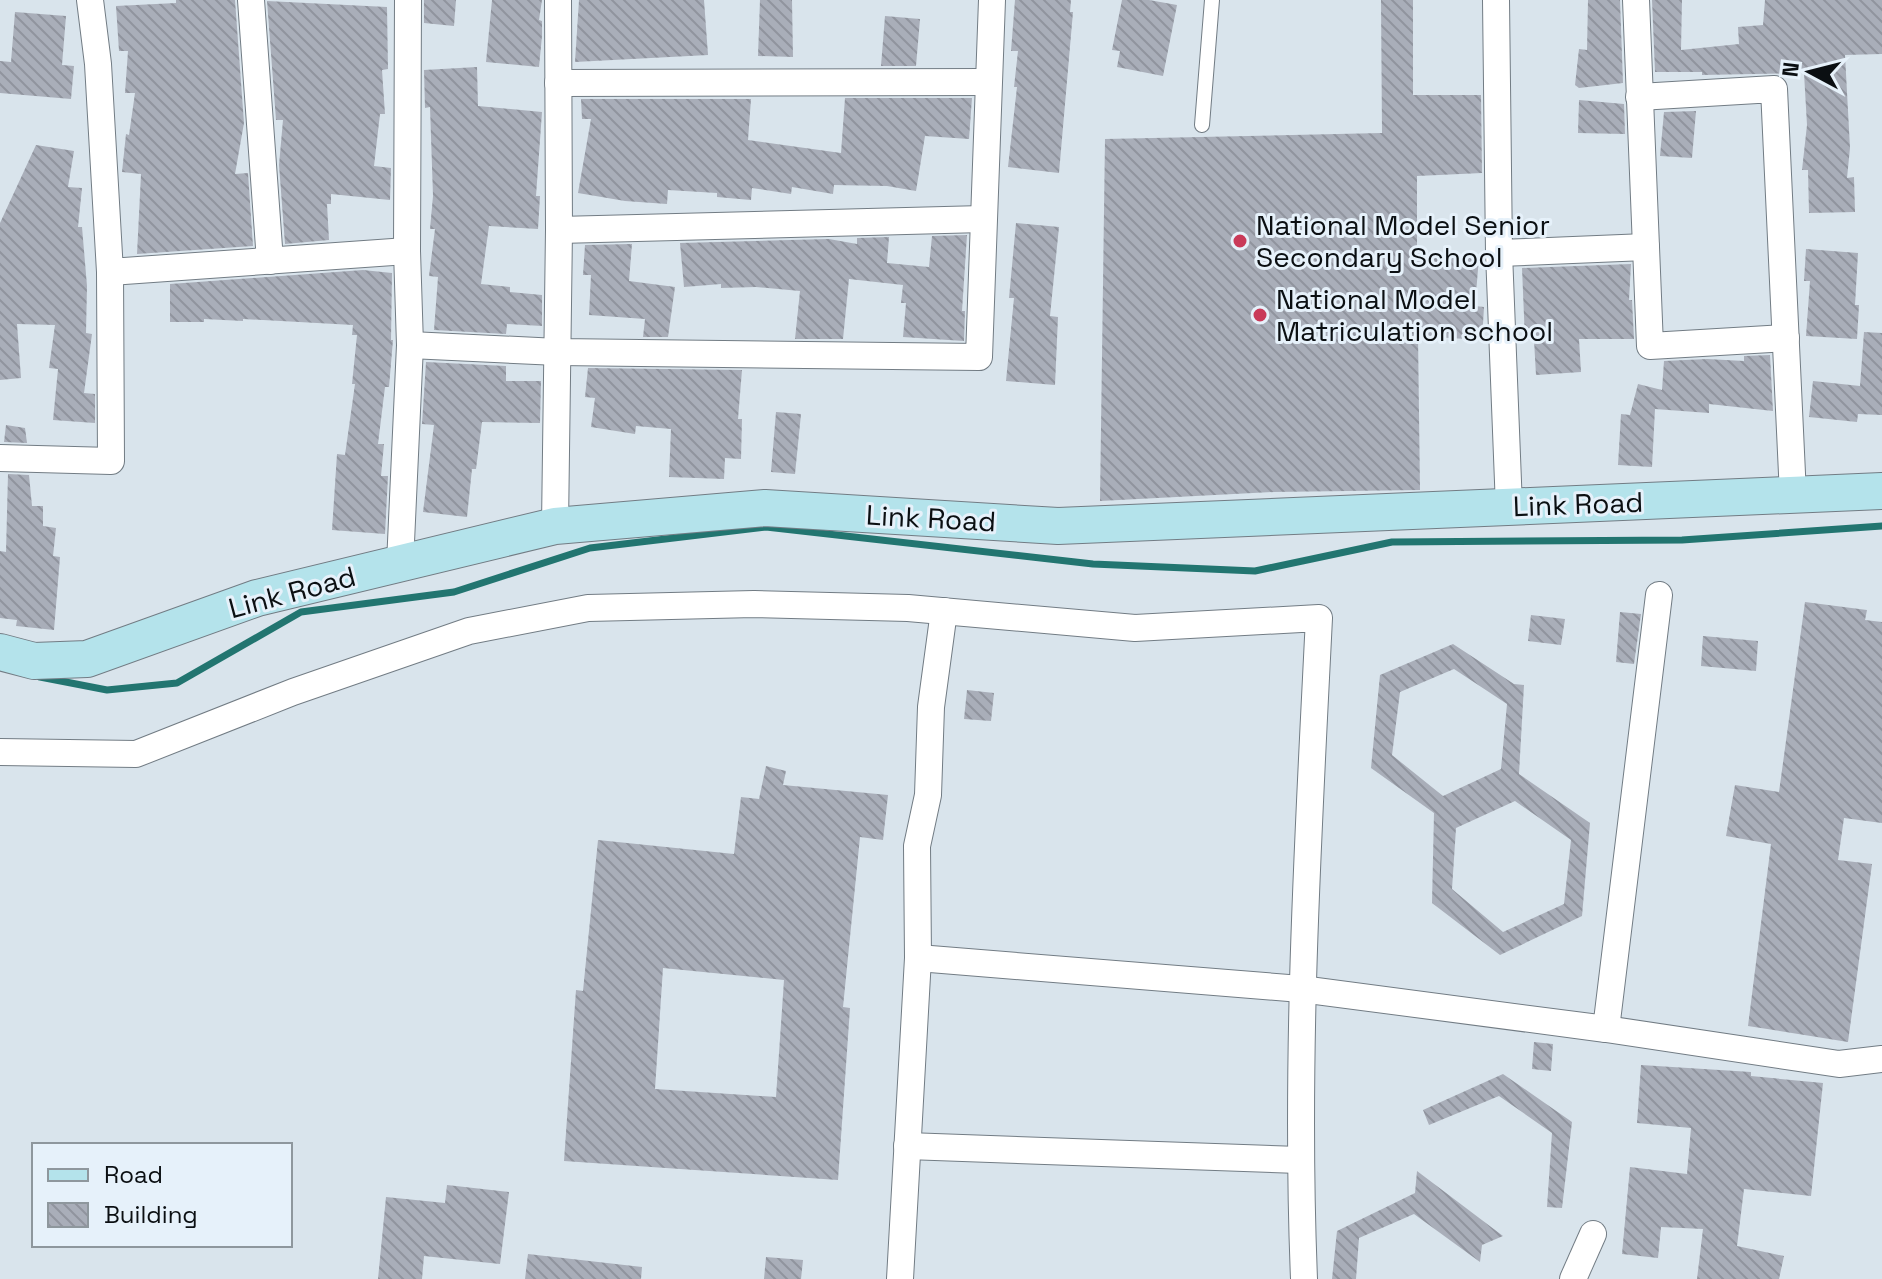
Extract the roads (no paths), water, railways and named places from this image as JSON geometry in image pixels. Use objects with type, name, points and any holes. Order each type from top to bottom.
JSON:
[{"type":"street","points":[[0,458],[111,461],[110,272],[98,64],[90,0]]},
{"type":"street","points":[[251,0],[270,261]]},
{"type":"street","points":[[400,564],[410,345],[407,251],[408,0]]},
{"type":"street","points":[[555,526],[558,0]]},
{"type":"street","points":[[410,345],[558,352],[979,357],[992,0]]},
{"type":"street","points":[[1496,0],[1499,253],[1509,507]]},
{"type":"street","points":[[1636,0],[1650,346],[1786,338]]},
{"type":"street","points":[[558,83],[988,82]]},
{"type":"street","points":[[1639,97],[1774,89],[1793,495]]},
{"type":"street","points":[[559,230],[983,219]]},
{"type":"street","points":[[1499,253],[1646,247]]},
{"type":"street","points":[[110,272],[407,251]]},
{"type":"street","name":"Link Road","points":[[0,652],[34,661],[87,659],[257,598],[555,526],[765,508],[1058,526],[1882,491]]},
{"type":"street","points":[[1606,1029],[1659,595]]},
{"type":"street","points":[[0,752],[136,754],[293,692],[469,631],[588,608],[754,604],[908,608],[1135,628],[1319,618],[1301,989],[1299,1160],[1304,1279]]},
{"type":"street","points":[[900,1279],[918,958],[917,846],[928,795],[931,707],[944,611]]},
{"type":"street","points":[[918,958],[1301,989],[1606,1029],[1839,1064],[1882,1059]]},
{"type":"street","points":[[907,1146],[1299,1160]]},
{"type":"street","points":[[1573,1279],[1593,1234]]},
{"type":"lane","points":[[1202,125],[1212,0]]},
{"type":"waterway","points":[[40,677],[107,690],[177,683],[301,612],[454,592],[590,548],[766,527],[1093,564],[1255,571],[1392,542],[1682,540],[1882,526]]},
{"type":"place","name":"National Model Senior Secondary School","points":[[1240,241]]},
{"type":"place","name":"National Model Matriculation school","points":[[1260,315]]}]
